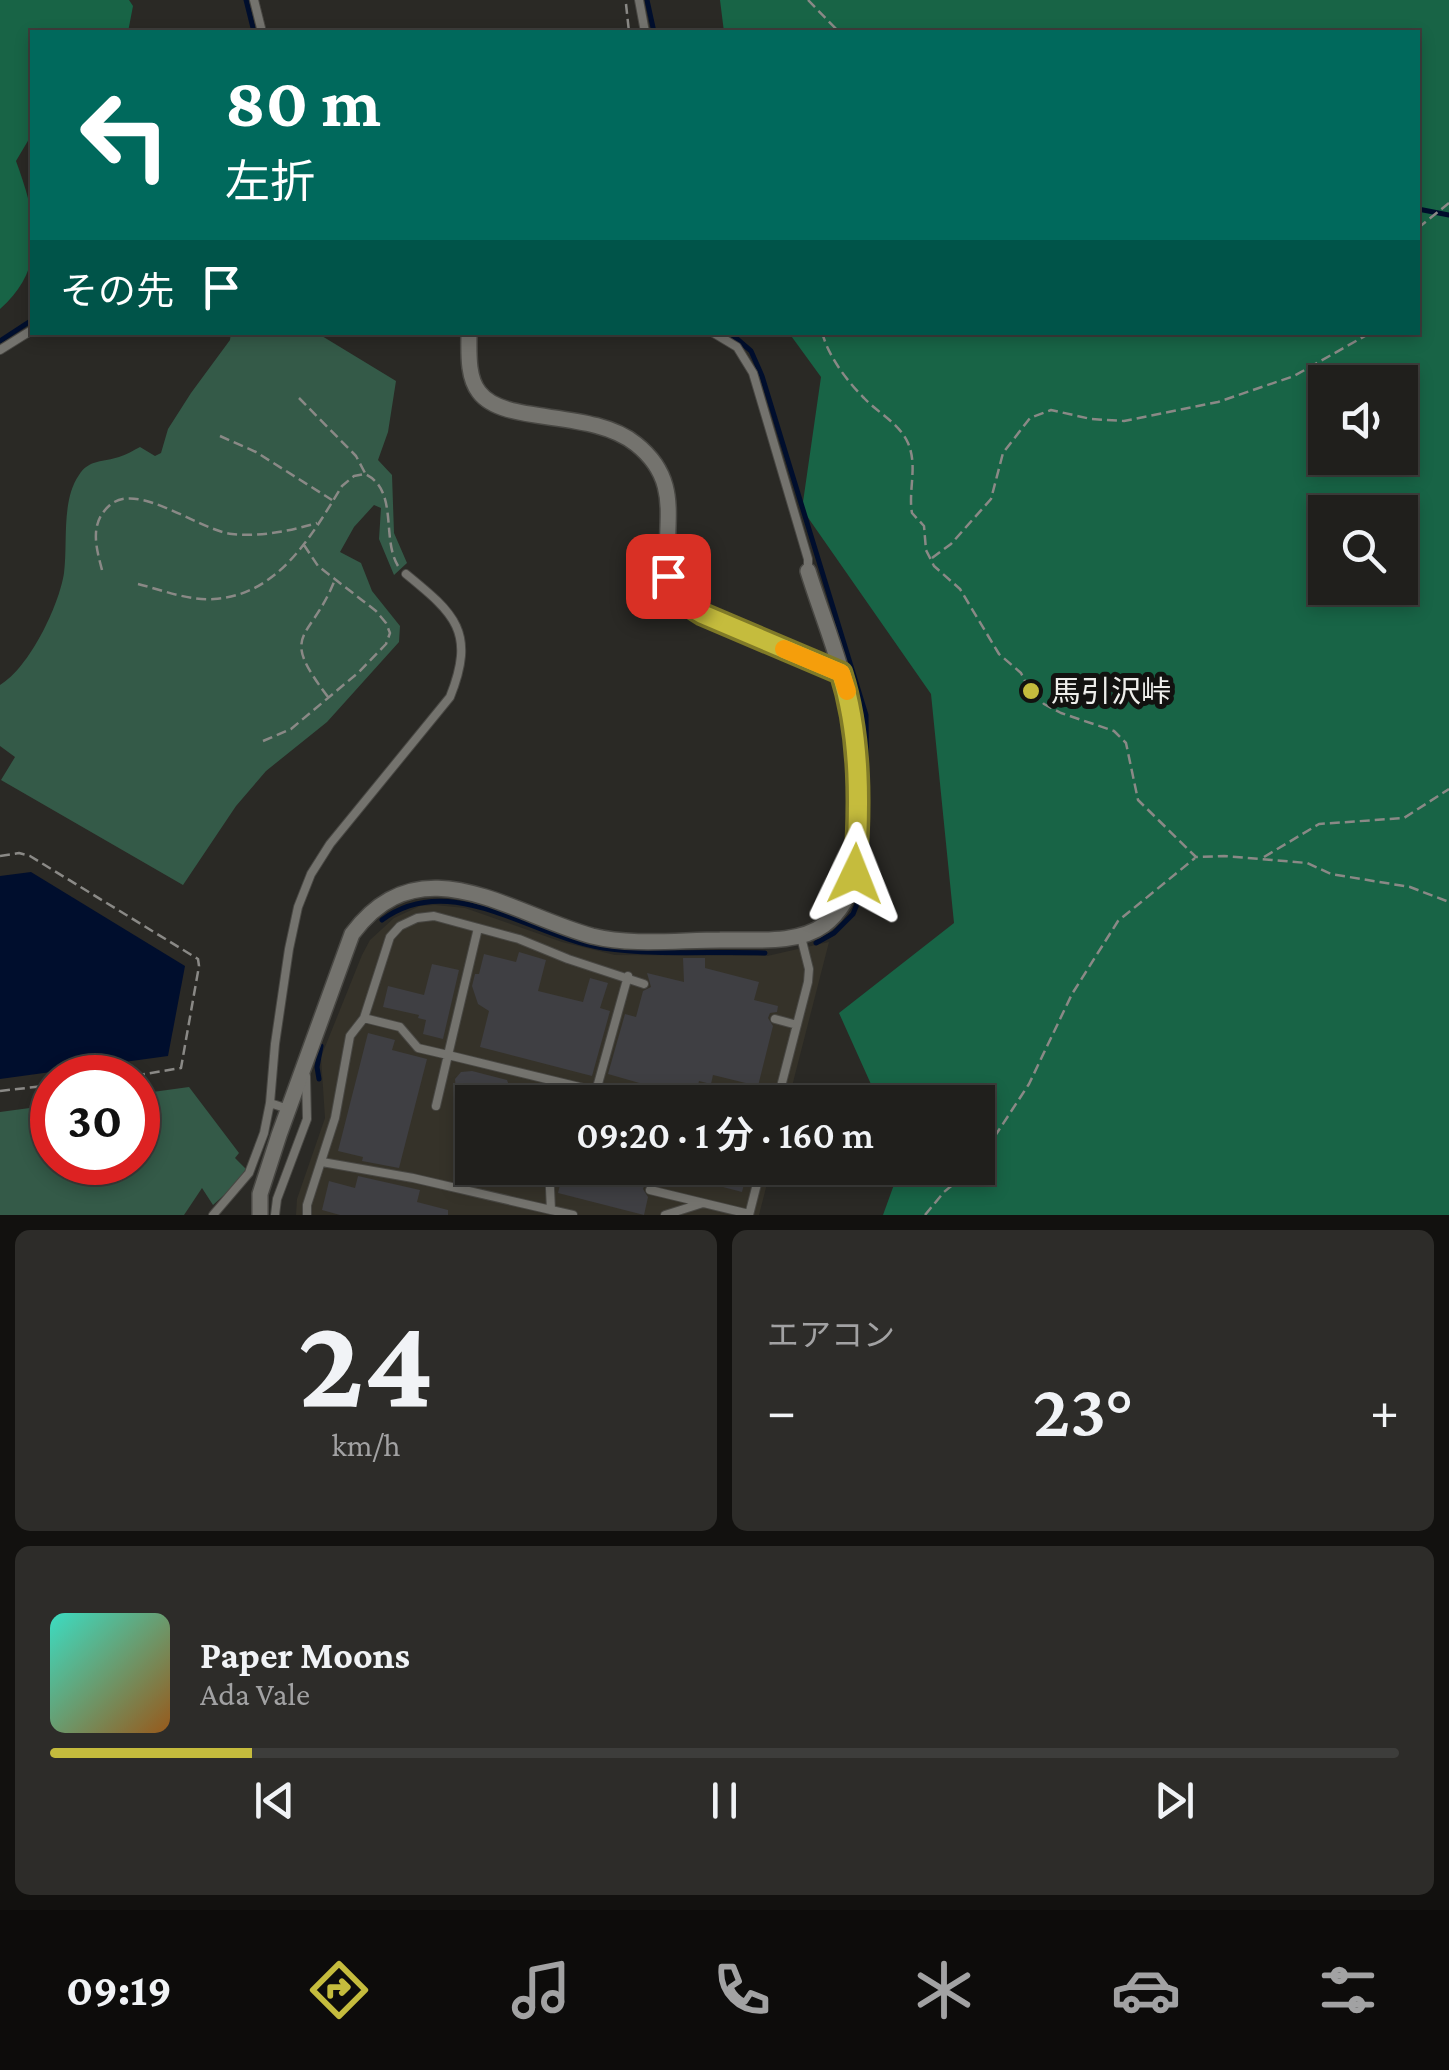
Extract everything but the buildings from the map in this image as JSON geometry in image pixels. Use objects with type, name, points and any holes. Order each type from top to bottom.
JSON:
[{"type":"street","points":[[468,335],[471,375],[478,392],[493,405],[513,412],[597,423],[617,431],[648,454],[667,486],[668,576],[686,605],[841,673]]},
{"type":"street","points":[[260,1215],[260,1194],[352,934],[375,908],[408,890],[428,887],[467,892],[614,940],[772,939],[800,935],[823,926],[840,909],[855,874],[852,712],[808,570]]},
{"type":"lane","points":[[254,0],[262,30]]},
{"type":"lane","points":[[639,0],[646,30]]},
{"type":"lane","points":[[0,350],[30,331]]},
{"type":"lane","points":[[717,335],[737,348],[752,373],[808,559],[808,570]]},
{"type":"lane","points":[[213,1215],[249,1174],[264,1133],[289,949],[298,908],[312,874],[330,844],[450,697],[461,670],[456,624],[446,608],[406,574]]},
{"type":"lane","points":[[307,1215],[307,1204],[335,1118],[350,1036],[364,1018],[390,936],[400,926],[416,918],[434,916],[644,984]]},
{"type":"lane","points":[[436,1106],[478,928]]},
{"type":"lane","points":[[781,1085],[809,970],[800,935]]},
{"type":"lane","points":[[598,1085],[628,976]]},
{"type":"lane","points":[[364,1018],[400,1027],[418,1048],[571,1085]]},
{"type":"lane","points":[[775,1019],[797,1025]]},
{"type":"lane","points":[[275,1215],[277,1199],[308,1118],[304,1063]]},
{"type":"lane","points":[[270,1103],[288,1109]]},
{"type":"lane","points":[[322,1162],[413,1178],[574,1215]]},
{"type":"lane","points":[[551,1210],[554,1185]]},
{"type":"lane","points":[[650,1190],[749,1215],[757,1185]]},
{"type":"lane","points":[[664,1215],[703,1203]]},
{"type":"path","points":[[626,0],[628,30]]},
{"type":"path","points":[[808,0],[837,30]]},
{"type":"path","points":[[1420,226],[1449,203]]},
{"type":"path","points":[[823,335],[834,361],[908,442],[913,476],[912,513],[924,526],[926,550],[934,566],[960,589],[999,654],[1021,673],[1044,704],[1061,714],[1114,730],[1126,743],[1138,800],[1196,857]]},
{"type":"path","points":[[931,560],[991,498],[1003,452],[1030,418],[1050,410],[1124,421],[1218,402],[1294,376],[1367,335]]},
{"type":"path","points":[[299,398],[356,456],[365,474],[382,487],[390,550],[395,564],[406,574]]},
{"type":"path","points":[[220,436],[256,452],[333,501]]},
{"type":"path","points":[[138,584],[214,600],[264,585],[282,572],[342,486],[354,476],[365,474]]},
{"type":"path","points":[[102,570],[96,528],[104,510],[118,498],[137,497],[229,534],[280,533],[318,522]]},
{"type":"path","points":[[263,742],[292,729],[329,698],[386,644],[390,633],[376,611],[318,566],[304,544]]},
{"type":"path","points":[[329,698],[301,657],[302,638],[334,581]]},
{"type":"path","points":[[1260,859],[1319,824],[1404,818],[1449,789]]},
{"type":"path","points":[[0,856],[30,856],[198,958],[181,1068],[160,1073]]},
{"type":"path","points":[[995,1136],[1029,1084],[1072,994],[1118,921],[1196,857],[1307,863],[1331,874],[1410,887],[1449,902]]},
{"type":"path","points":[[0,1091],[30,1088]]},
{"type":"path","points":[[925,1215],[952,1185]]},
{"type":"shaded area","points":[[420,906],[465,908],[562,942],[615,955],[767,956],[829,942],[792,1085],[455,1085],[455,1185],[767,1185],[759,1215],[296,1215],[297,1199],[325,1118],[321,1057],[370,940],[394,918]]},
{"type":"green space","points":[[0,0],[129,0],[133,6],[128,30],[30,30],[30,137],[16,161],[30,206],[30,264],[16,293],[0,309]]},
{"type":"green space","points":[[720,0],[1449,0],[1449,1215],[883,1215],[894,1185],[995,1185],[995,1085],[871,1085],[839,1013],[954,923],[931,694],[802,509],[821,377],[790,335],[1420,335],[1420,30],[724,30]]},
{"type":"green space","points":[[231,335],[320,335],[396,381],[388,432],[378,460],[392,475],[394,533],[407,563],[394,575],[379,539],[381,508],[374,505],[354,527],[340,552],[361,563],[372,591],[400,626],[399,642],[327,722],[266,771],[236,806],[183,885],[1,780],[15,757],[0,746],[0,685],[32,651],[56,602],[64,573],[70,497],[79,475],[92,464],[140,447],[155,456],[161,453],[168,429]]},
{"type":"green space","points":[[189,1087],[239,1153],[235,1158],[246,1169],[213,1205],[202,1188],[184,1215],[0,1215],[0,1112],[30,1108],[30,1185],[160,1185],[160,1091]]},
{"type":"water","points":[[31,872],[185,966],[168,1056],[30,1055],[30,1075],[0,1079],[0,876]]},
{"type":"waterway","points":[[246,0],[254,30]]},
{"type":"waterway","points":[[647,0],[654,30]]},
{"type":"waterway","points":[[1420,209],[1449,215]]},
{"type":"waterway","points":[[0,341],[30,321]]},
{"type":"waterway","points":[[732,335],[751,351],[762,376],[866,715],[868,877],[853,914],[834,933],[816,943]]},
{"type":"waterway","points":[[382,920],[408,906],[436,901],[492,911],[603,948],[664,953],[765,953]]},
{"type":"waterway","points":[[319,1079],[321,1046]]},
{"type":"slow traffic","points":[[784,649],[841,673],[847,691]]},
{"type":"place","name":"馬引沢峠","points":[[1031,691]]},
{"type":"route","points":[[668,576],[686,605],[702,614],[841,673],[852,712],[855,747],[855,874]]}]
